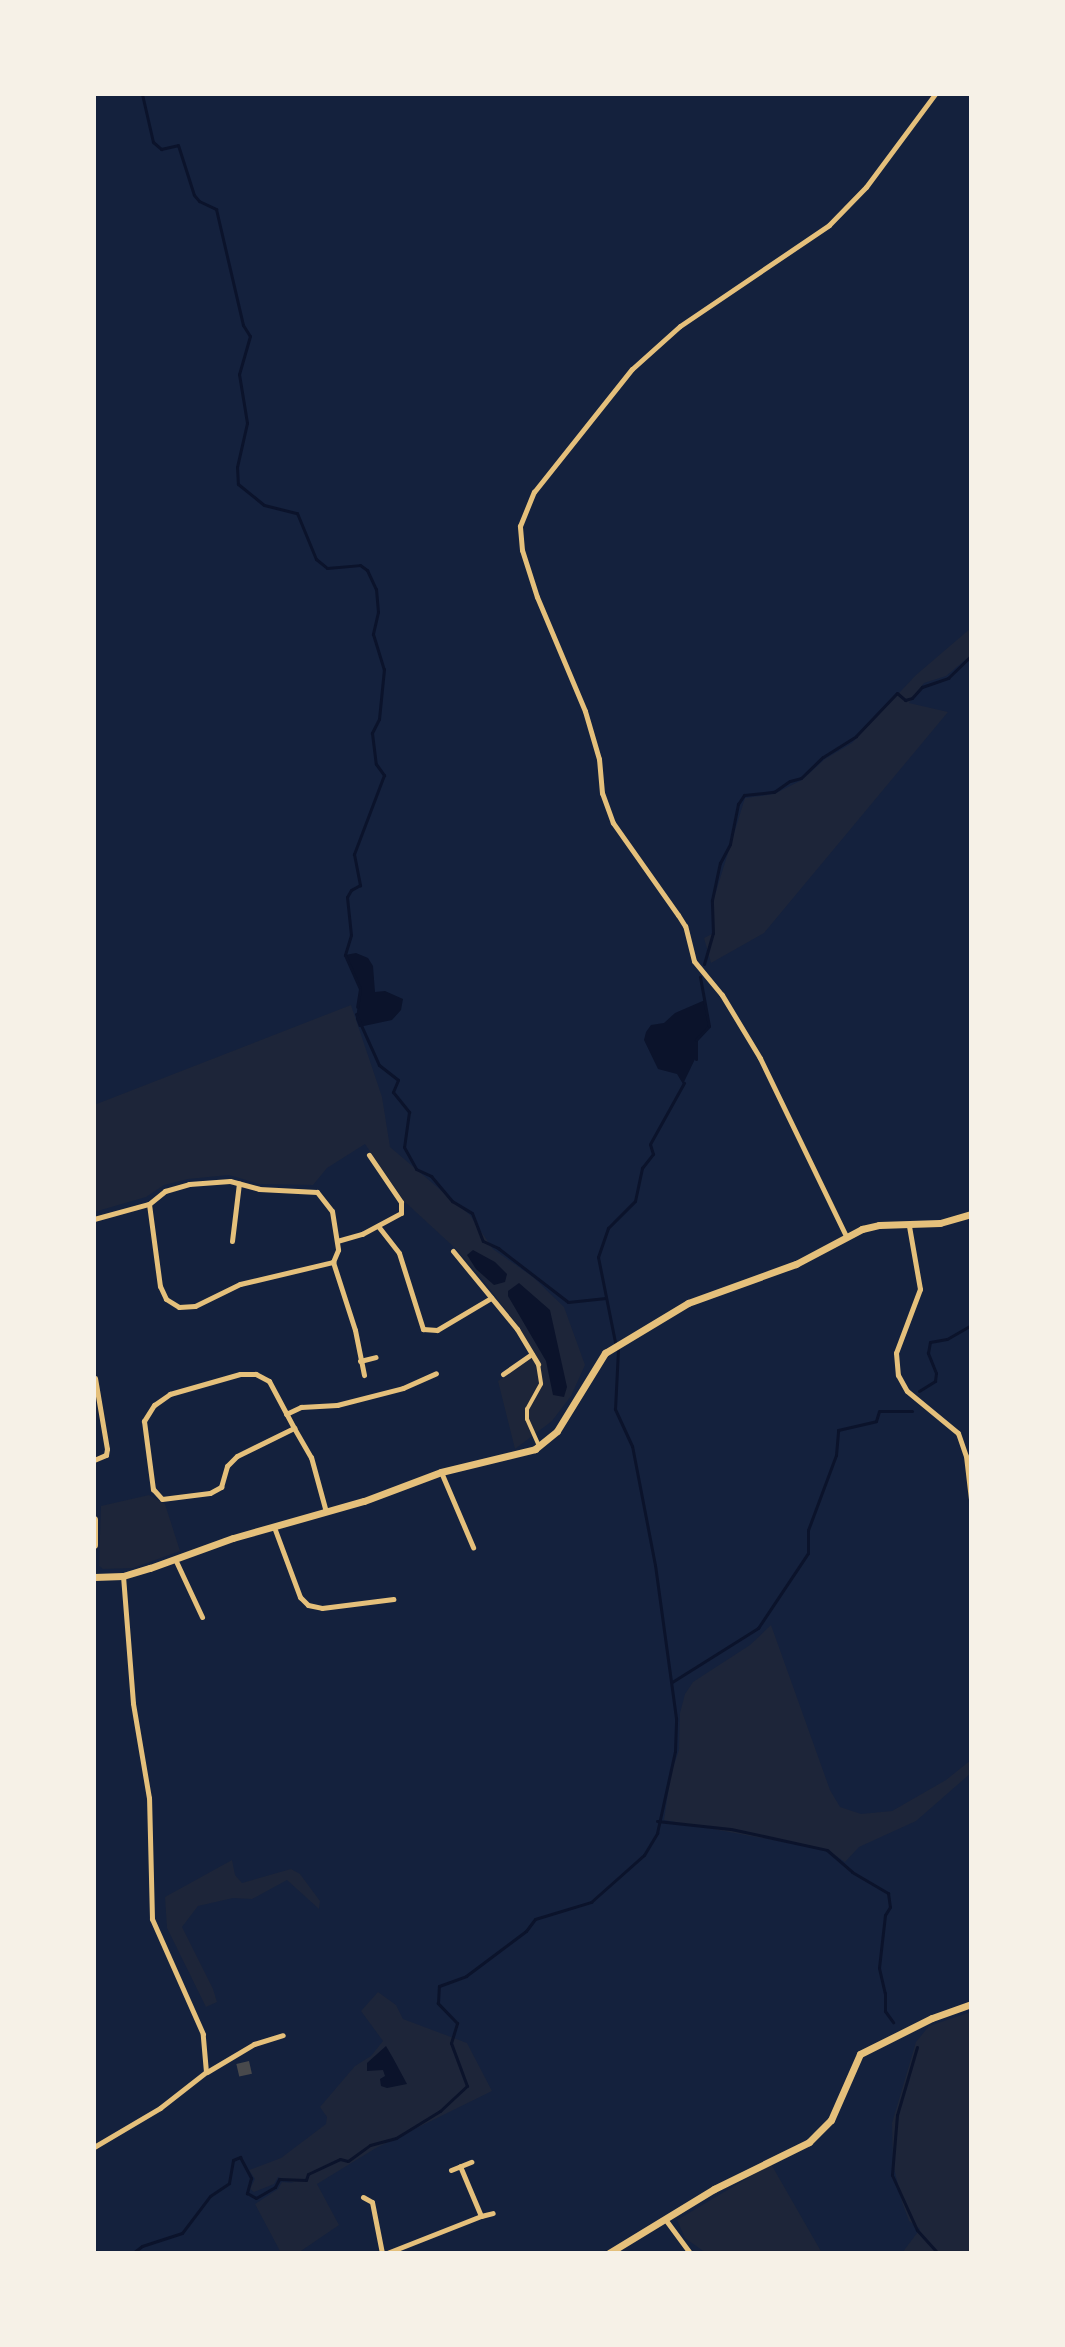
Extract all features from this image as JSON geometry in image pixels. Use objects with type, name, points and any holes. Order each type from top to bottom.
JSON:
[{"type":"main road","points":[[94,1520],[94,1545]]},
{"type":"street","points":[[846,1236],[760,1058],[722,995],[694,961],[685,926],[613,823],[602,793],[599,759],[585,711],[537,597],[522,550],[520,526],[534,492],[632,369],[680,326],[829,225],[866,187],[935,94]]},
{"type":"street","points":[[337,1241],[398,1216],[402,1205],[369,1155]]},
{"type":"street","points":[[94,1219],[149,1204],[177,1186],[230,1181],[259,1189],[317,1192],[329,1204],[337,1257],[333,1262],[240,1284],[195,1306],[179,1307],[166,1299],[160,1286],[149,1204]]},
{"type":"street","points":[[232,1241],[239,1183]]},
{"type":"street","points":[[94,1577],[123,1576],[327,1513],[441,1472],[539,1447],[551,1438],[569,1413],[596,1362],[622,1341],[688,1303],[796,1264],[846,1236],[879,1225],[940,1223],[971,1214]]},
{"type":"street","points":[[378,1226],[399,1253],[423,1329],[437,1330],[491,1298]]},
{"type":"street","points":[[909,1226],[920,1289],[896,1353],[898,1375],[907,1391],[958,1433],[966,1456],[971,1499]]},
{"type":"street","points":[[453,1251],[538,1364],[541,1384],[527,1409],[527,1419],[539,1447]]},
{"type":"street","points":[[333,1262],[355,1330],[364,1375]]},
{"type":"street","points":[[503,1374],[532,1354]]},
{"type":"street","points":[[360,1361],[376,1357]]},
{"type":"street","points":[[286,1414],[301,1407],[337,1405],[403,1388],[436,1373]]},
{"type":"street","points":[[294,1428],[237,1456],[227,1466],[221,1487],[210,1493],[162,1499],[153,1489],[144,1421],[154,1405],[170,1394],[240,1374],[256,1374],[269,1381],[311,1457],[327,1513]]},
{"type":"street","points":[[94,1460],[106,1455],[107,1449],[95,1378]]},
{"type":"street","points":[[441,1472],[473,1547]]},
{"type":"street","points":[[274,1527],[300,1597],[308,1605],[322,1608],[393,1599]]},
{"type":"street","points":[[175,1559],[202,1617]]},
{"type":"street","points":[[123,1576],[133,1703],[149,1798],[152,1919],[203,2034],[206,2072]]},
{"type":"street","points":[[609,2253],[664,2218],[820,2134],[831,2120],[860,2054],[932,2018],[971,2004]]},
{"type":"street","points":[[94,2147],[160,2108],[206,2072],[254,2044],[283,2035]]},
{"type":"street","points":[[451,2170],[471,2162]]},
{"type":"street","points":[[460,2166],[481,2216]]},
{"type":"street","points":[[363,2197],[372,2202],[384,2253],[493,2213]]},
{"type":"street","points":[[664,2218],[690,2253]]},
{"type":"shaded area","points":[[971,628],[971,655],[946,676],[924,683],[909,703],[948,712],[764,933],[711,963],[704,938],[714,933],[714,898],[745,798],[774,794],[802,780],[825,759],[852,743],[916,675]]},
{"type":"shaded area","points":[[356,953],[368,958],[373,966],[375,992],[385,991],[403,999],[401,1010],[392,1020],[359,1027],[356,1019],[360,989],[345,955]]},
{"type":"shaded area","points":[[705,1000],[709,1026],[696,1040],[696,1057],[683,1084],[677,1074],[658,1069],[644,1040],[646,1032],[651,1025],[664,1023],[675,1013]]},
{"type":"shaded area","points":[[351,1005],[382,1097],[390,1147],[470,1215],[493,1249],[533,1277],[564,1307],[585,1365],[571,1396],[552,1421],[515,1449],[498,1381],[535,1356],[519,1327],[486,1284],[456,1249],[404,1201],[365,1144],[327,1168],[313,1185],[259,1184],[229,1175],[188,1179],[164,1185],[146,1197],[94,1212],[94,1105]]},
{"type":"shaded area","points":[[473,1250],[495,1262],[507,1274],[505,1282],[494,1285],[476,1269],[467,1255]]},
{"type":"shaded area","points":[[519,1283],[550,1310],[567,1387],[564,1397],[553,1395],[546,1361],[508,1296],[508,1291]]},
{"type":"shaded area","points":[[149,1495],[165,1504],[180,1551],[133,1568],[103,1569],[99,1566],[101,1506]]},
{"type":"shaded area","points":[[771,1625],[830,1790],[840,1807],[861,1814],[892,1811],[946,1780],[971,1760],[971,1773],[916,1821],[859,1847],[845,1862],[827,1850],[664,1820],[671,1773],[679,1750],[680,1713],[685,1694],[693,1682],[750,1645]]},
{"type":"shaded area","points":[[232,1860],[235,1875],[242,1883],[291,1869],[300,1874],[320,1901],[319,1909],[287,1880],[252,1899],[233,1898],[198,1906],[182,1927],[217,2002],[206,2007],[167,1928],[165,1897]]},
{"type":"shaded area","points":[[378,1992],[396,2005],[403,2019],[467,2043],[492,2091],[376,2148],[317,2184],[339,2225],[298,2253],[281,2253],[255,2204],[278,2189],[282,2182],[294,2183],[278,2177],[274,2184],[254,2192],[250,2189],[255,2179],[249,2170],[281,2158],[326,2124],[327,2117],[320,2107],[355,2066],[371,2056],[383,2041],[361,2011]]},
{"type":"shaded area","points":[[971,2012],[971,2253],[902,2253],[920,2229],[909,2221],[902,2202],[893,2164],[892,2123],[916,2042],[929,2026]]},
{"type":"shaded area","points":[[386,2046],[407,2084],[387,2088],[381,2086],[380,2079],[385,2076],[383,2070],[367,2071],[367,2063]]},
{"type":"shaded area","points":[[771,2164],[822,2253],[706,2253],[685,2238],[677,2220]]},
{"type":"building","points":[[249,2061],[252,2074],[239,2077],[236,2064]]},
{"type":"waterway","points":[[142,94],[153,142],[161,149],[178,145],[194,195],[216,209],[243,325],[250,336],[239,374],[247,423],[237,467],[238,484],[264,505],[297,513],[316,559],[327,568],[360,565],[367,570],[376,589],[378,612],[373,634],[384,669],[379,719],[372,733],[376,764],[384,775],[354,854],[360,885],[351,890],[347,897],[351,935],[345,955],[360,989],[357,1007]]},
{"type":"waterway","points":[[704,964],[713,933],[712,900],[720,863],[730,844],[738,804],[744,795],[774,792],[790,781],[801,778],[823,757],[856,736],[897,693],[905,700],[912,698],[922,687],[948,678],[971,656]]},
{"type":"waterway","points":[[696,1059],[696,1040],[709,1026],[700,977]]},
{"type":"waterway","points":[[356,1014],[379,1065],[398,1080],[393,1092],[409,1112],[404,1147],[416,1169],[431,1176],[452,1201],[472,1213],[483,1241],[498,1248],[568,1302],[606,1298]]},
{"type":"waterway","points":[[615,1342],[598,1257],[608,1228],[635,1201],[642,1168],[653,1154],[650,1144],[684,1083]]},
{"type":"waterway","points":[[919,1391],[935,1381],[936,1373],[928,1353],[930,1342],[947,1339],[971,1325]]},
{"type":"waterway","points":[[133,2253],[142,2246],[182,2233],[210,2196],[229,2183],[233,2160],[240,2157],[251,2178],[247,2193],[256,2198],[275,2187],[279,2179],[306,2180],[308,2174],[340,2159],[348,2161],[370,2145],[396,2138],[440,2111],[467,2086],[451,2043],[457,2023],[438,2003],[439,1986],[466,1976],[526,1931],[535,1919],[591,1902],[644,1855],[657,1833],[675,1751],[676,1718],[655,1565],[632,1446],[615,1409],[618,1350]]},
{"type":"waterway","points":[[672,1682],[758,1628],[808,1553],[808,1530],[836,1455],[838,1430],[876,1421],[879,1411],[912,1411]]},
{"type":"waterway","points":[[657,1821],[731,1829],[827,1850],[852,1872],[888,1893],[890,1907],[885,1915],[879,1968],[885,1993],[885,2011],[893,2022]]},
{"type":"waterway","points":[[917,2047],[897,2115],[892,2175],[917,2230],[938,2253]]}]
